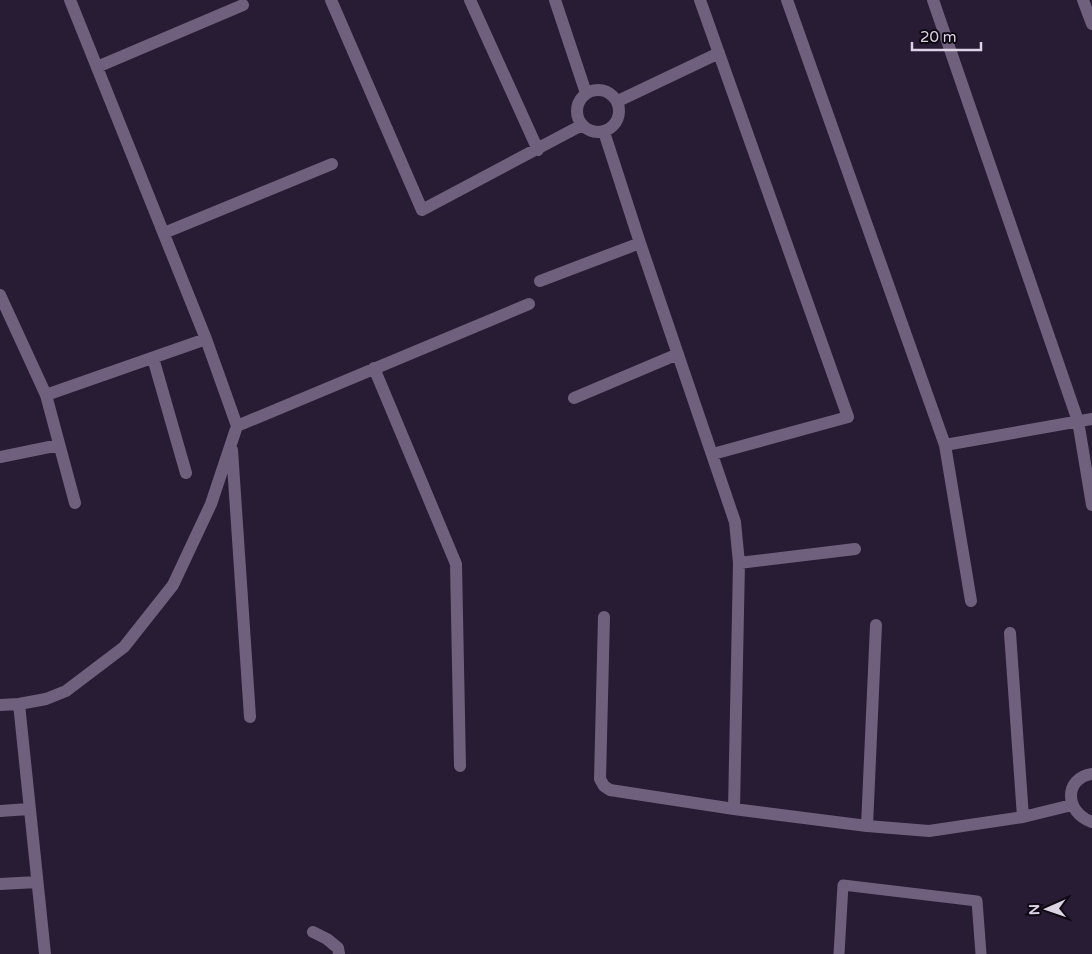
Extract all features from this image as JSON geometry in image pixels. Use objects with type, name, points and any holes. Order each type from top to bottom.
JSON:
[{"type":"street","points":[[0,706],[46,699],[66,691],[124,647],[173,585],[210,504],[238,426],[164,233],[70,0]]},
{"type":"street","points":[[331,0],[422,210],[582,125]]},
{"type":"street","points":[[470,0],[538,150]]},
{"type":"street","points":[[555,0],[586,93]]},
{"type":"street","points":[[700,0],[848,417],[713,454]]},
{"type":"street","points":[[787,0],[945,445],[971,600]]},
{"type":"street","points":[[933,0],[1078,421],[1092,505]]},
{"type":"street","points":[[1083,0],[1092,24]]},
{"type":"street","points":[[97,67],[243,5]]},
{"type":"street","points":[[618,102],[719,54]]},
{"type":"street","points":[[597,89],[609,92],[618,102],[620,114],[615,125],[604,132],[592,132],[582,125],[576,114],[578,102],[586,93],[597,89]]},
{"type":"street","points":[[604,132],[735,522],[739,563],[734,809]]},
{"type":"street","points":[[164,233],[332,164]]},
{"type":"street","points":[[540,281],[640,243]]},
{"type":"street","points":[[0,295],[46,396],[75,503]]},
{"type":"street","points":[[238,426],[528,304]]},
{"type":"street","points":[[46,396],[206,340]]},
{"type":"street","points":[[574,398],[678,354]]},
{"type":"street","points":[[153,358],[186,473]]},
{"type":"street","points":[[374,368],[456,564],[460,766]]},
{"type":"street","points":[[945,445],[1092,419]]},
{"type":"street","points":[[231,444],[250,717]]},
{"type":"street","points":[[0,457],[59,445]]},
{"type":"street","points":[[739,563],[854,549]]},
{"type":"street","points":[[604,617],[600,779],[604,786],[610,790],[734,809],[867,826],[929,831],[1023,817],[1072,805]]},
{"type":"street","points":[[867,826],[876,625]]},
{"type":"street","points":[[1010,632],[1023,817]]},
{"type":"street","points":[[19,704],[45,954]]},
{"type":"street","points":[[1092,774],[1081,778],[1072,790],[1072,805],[1080,817],[1092,822]]},
{"type":"street","points":[[0,811],[29,809]]},
{"type":"street","points":[[0,884],[37,882]]},
{"type":"street","points":[[313,932],[333,943],[338,948],[339,954]]},
{"type":"lane","points":[[839,954],[843,885],[977,901],[981,954]]}]
